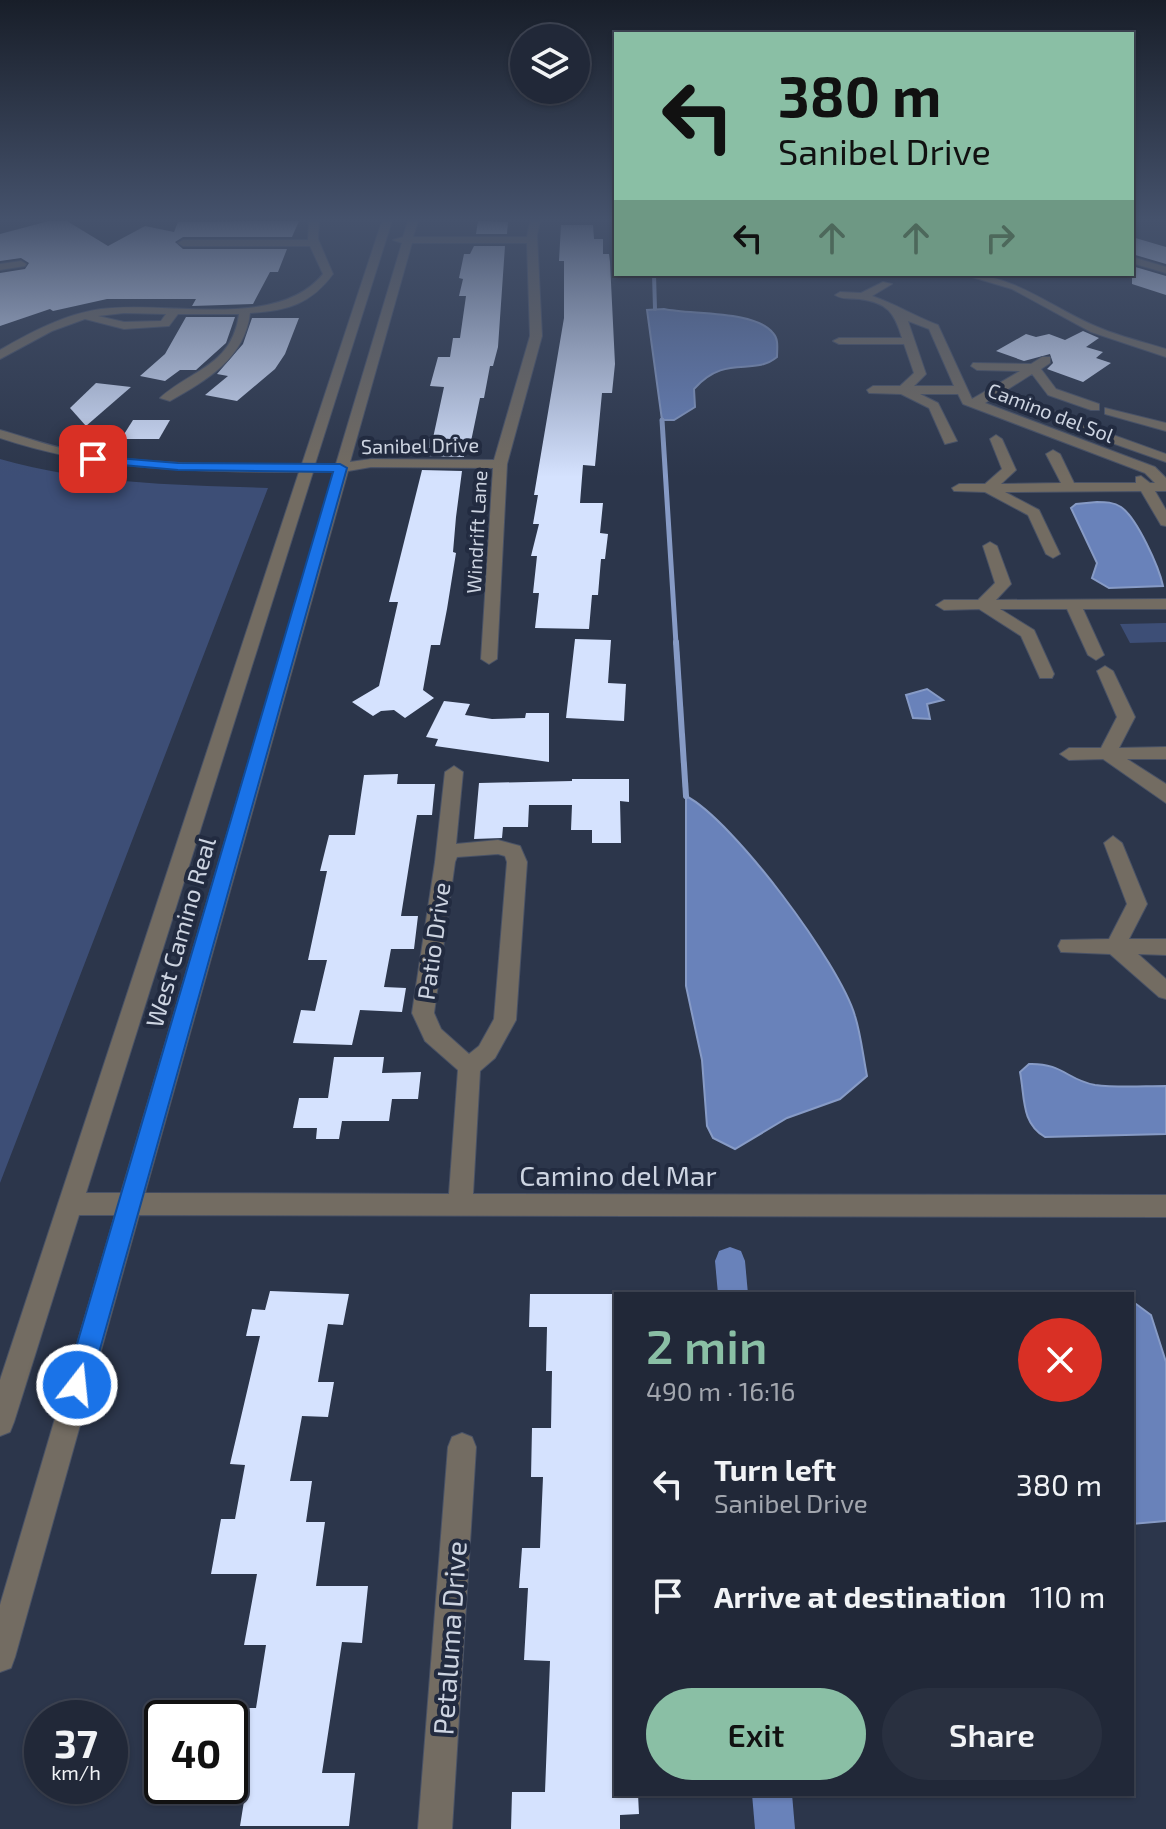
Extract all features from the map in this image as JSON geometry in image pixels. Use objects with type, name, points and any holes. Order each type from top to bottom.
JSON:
[{"type":"street","points":[[4,350],[50,327],[85,315],[114,326],[149,327],[165,324],[175,310],[245,311],[270,306]]},
{"type":"street","name":"West Camino Real","points":[[0,1422],[360,306]]},
{"type":"street","name":"West Camino Real","points":[[0,1657],[388,306]]},
{"type":"street","name":"Windrift Lane","points":[[489,659],[499,468],[536,336],[535,306]]},
{"type":"street","name":"Camino del Sol","points":[[893,306],[900,314],[934,327],[967,401],[1150,470],[1166,487]]},
{"type":"street","points":[[1052,306],[1095,330],[1166,353]]},
{"type":"street","points":[[166,398],[203,376],[229,352],[242,330],[245,311]]},
{"type":"street","points":[[900,314],[920,374],[903,390]]},
{"type":"street","points":[[839,341],[907,341]]},
{"type":"street","points":[[975,404],[1046,360]]},
{"type":"street","points":[[977,366],[1034,368]]},
{"type":"street","points":[[1034,368],[1052,392],[1095,407]]},
{"type":"street","points":[[873,390],[962,390]]},
{"type":"street","points":[[903,390],[934,406],[950,441]]},
{"type":"street","points":[[993,394],[1052,415]]},
{"type":"street","points":[[1109,411],[1166,427]]},
{"type":"street","points":[[1080,427],[1165,458]]},
{"type":"street","name":"Sanibel Drive","points":[[0,434],[41,448],[111,462],[178,467],[340,468],[371,473],[499,468]]},
{"type":"street","points":[[988,488],[1009,470],[996,439]]},
{"type":"street","points":[[1053,454],[1070,488]]},
{"type":"street","points":[[1150,470],[1165,458]]},
{"type":"street","name":"Camino del Sol","points":[[1129,464],[1166,522]]},
{"type":"street","points":[[959,488],[1166,487]]},
{"type":"street","points":[[988,488],[1034,513],[1053,554]]},
{"type":"street","points":[[982,605],[1003,584],[990,546]]},
{"type":"street","points":[[944,605],[1166,604]]},
{"type":"street","points":[[982,605],[1028,633],[1046,674]]},
{"type":"street","points":[[1073,605],[1126,717],[1107,754]]},
{"type":"street","points":[[1069,754],[1166,753]]},
{"type":"street","points":[[1107,754],[1160,789],[1166,797]]},
{"type":"street","points":[[445,862],[454,772]]},
{"type":"street","points":[[1113,843],[1137,904],[1115,947]]},
{"type":"street","name":"Patio Drive","points":[[498,847],[513,851],[517,862],[505,1020],[487,1052],[469,1067],[433,1035],[423,1013],[445,862],[451,851],[498,847]]},
{"type":"street","points":[[1068,946],[1166,947]]},
{"type":"street","points":[[1115,947],[1166,991]]},
{"type":"street","points":[[460,1204],[469,1067]]},
{"type":"street","name":"Camino del Mar","points":[[70,1204],[1166,1206]]},
{"type":"street","name":"Petaluma Drive","points":[[435,1829],[462,1447]]},
{"type":"shaded area","points":[[664,309],[752,320],[775,335],[777,357],[768,363],[728,368],[706,378],[694,389],[695,407],[674,420],[662,420],[647,310]]},
{"type":"shaded area","points":[[0,459],[99,478],[268,488],[0,1183]]},
{"type":"shaded area","points":[[1097,502],[1121,507],[1134,521],[1163,586],[1109,588],[1092,578],[1097,563],[1071,508],[1076,504]]},
{"type":"shaded area","points":[[1166,623],[1166,642],[1130,643],[1120,624]]},
{"type":"shaded area","points":[[927,689],[943,700],[927,704],[930,719],[913,718],[906,695]]},
{"type":"shaded area","points":[[686,796],[706,810],[756,862],[829,963],[855,1016],[867,1076],[840,1099],[787,1118],[735,1149],[713,1138],[707,1126],[702,1060],[686,986]]},
{"type":"shaded area","points":[[1029,1064],[1050,1066],[1095,1085],[1166,1086],[1166,1134],[1045,1137],[1032,1125],[1025,1109],[1020,1072]]},
{"type":"shaded area","points":[[1134,1302],[1151,1315],[1166,1362],[1166,1521],[1134,1524]]},
{"type":"building","points":[[0,306],[74,306],[50,309],[0,326]]},
{"type":"building","points":[[465,306],[501,306],[498,347],[493,366],[490,366],[484,398],[480,398],[469,451],[464,451],[464,457],[425,456],[428,438],[433,438],[444,387],[430,386],[438,357],[450,357],[453,338],[460,338]]},
{"type":"building","points":[[564,306],[612,306],[615,364],[612,393],[602,393],[595,466],[583,465],[580,503],[603,503],[600,533],[608,534],[605,559],[601,559],[598,595],[592,595],[589,629],[535,628],[539,593],[533,593],[537,556],[531,556],[539,524],[533,524],[538,495],[534,495]]},
{"type":"building","points":[[186,317],[235,317],[226,343],[196,370],[180,370],[165,381],[140,376],[165,354]]},
{"type":"building","points":[[252,318],[299,318],[285,354],[275,369],[237,401],[205,395],[228,376],[217,374],[243,344]]},
{"type":"building","points":[[1083,331],[1099,338],[1086,347],[1103,352],[1096,358],[1111,363],[1083,382],[1047,369],[1053,363],[1050,354],[1024,361],[996,351],[1026,334],[1036,337],[1049,334],[1065,340]]},
{"type":"building","points":[[96,383],[131,387],[86,426],[70,408]]},
{"type":"building","points":[[133,420],[170,420],[159,439],[121,439]]},
{"type":"building","points":[[422,470],[462,471],[453,552],[456,553],[447,609],[440,645],[431,645],[423,690],[434,698],[405,718],[394,710],[381,711],[373,716],[352,702],[379,686],[398,602],[389,602]]},
{"type":"building","points":[[575,639],[611,640],[608,683],[626,684],[624,721],[566,718]]},
{"type":"building","points":[[444,701],[470,704],[465,715],[492,719],[525,718],[526,713],[549,713],[549,762],[435,746],[438,739],[426,737]]},
{"type":"building","points":[[398,774],[397,784],[435,784],[432,815],[417,815],[401,916],[418,916],[414,949],[391,949],[384,987],[406,988],[402,1012],[360,1010],[352,1045],[293,1043],[301,1010],[315,1011],[327,960],[308,960],[327,871],[320,871],[329,835],[355,835],[364,775]]},
{"type":"building","points":[[629,779],[629,802],[620,801],[621,843],[592,843],[592,830],[571,830],[572,805],[529,805],[528,827],[503,827],[502,838],[474,839],[479,783]]},
{"type":"building","points":[[334,1057],[384,1057],[382,1073],[421,1072],[418,1099],[392,1099],[389,1121],[342,1121],[339,1139],[316,1139],[317,1128],[293,1128],[299,1098],[328,1098]]},
{"type":"building","points":[[270,1291],[349,1294],[343,1325],[328,1324],[318,1382],[334,1382],[328,1417],[302,1416],[290,1481],[312,1481],[306,1522],[325,1522],[316,1586],[368,1586],[362,1643],[342,1642],[322,1773],[355,1773],[349,1826],[240,1826],[244,1804],[248,1804],[248,1708],[256,1708],[266,1645],[244,1645],[257,1574],[211,1574],[221,1519],[235,1519],[245,1465],[230,1464],[260,1336],[246,1336],[252,1309],[265,1310]]},
{"type":"building","points":[[530,1294],[612,1294],[614,1796],[638,1796],[639,1814],[620,1815],[620,1829],[511,1829],[512,1792],[545,1792],[550,1661],[524,1660],[528,1588],[519,1588],[522,1548],[540,1548],[543,1477],[531,1477],[532,1428],[551,1428],[552,1371],[546,1371],[547,1327],[529,1327]]},
{"type":"waterway","points":[[662,420],[676,644]]},
{"type":"waterway","points":[[676,642],[686,796]]},
{"type":"waterway","points":[[730,1261],[733,1292]]},
{"type":"waterway","points":[[772,1796],[775,1829]]},
{"type":"route","points":[[77,1385],[340,468],[178,467],[93,459]]}]
